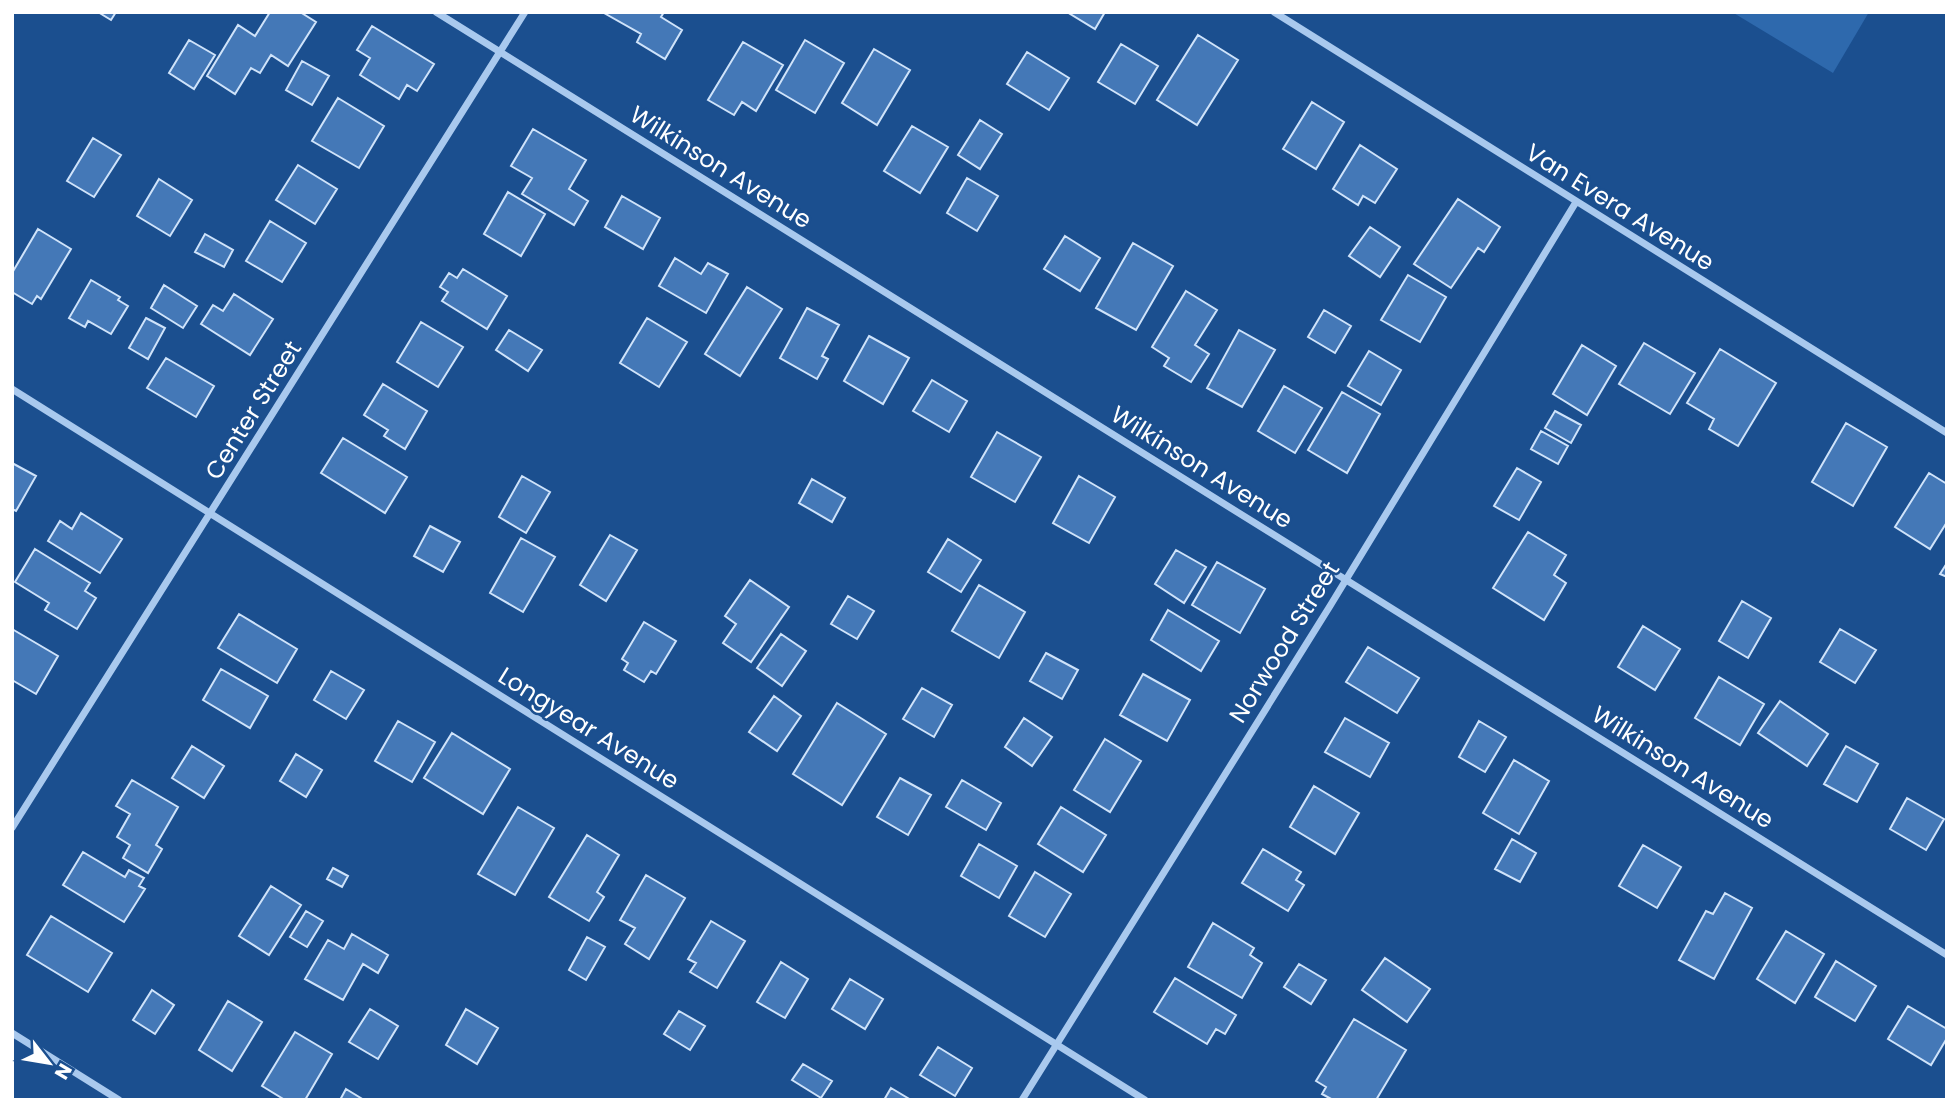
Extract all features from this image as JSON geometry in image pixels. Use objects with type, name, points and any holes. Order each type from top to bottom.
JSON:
[{"type":"street","name":"Wilkinson Avenue","points":[[436,12],[1947,955]]},
{"type":"street","name":"Center Street","points":[[12,828],[525,12]]},
{"type":"street","name":"Van Evera Avenue","points":[[1274,12],[1947,433]]},
{"type":"street","name":"Norwood Street","points":[[1022,1100],[1346,579],[1576,202]]},
{"type":"street","name":"Longyear Avenue","points":[[12,389],[1145,1100]]},
{"type":"street","points":[[12,1032],[119,1100]]},
{"type":"shaded area","points":[[1732,12],[1869,12],[1833,73]]},
{"type":"building","points":[[98,12],[116,12],[111,20]]},
{"type":"building","points":[[270,12],[300,12],[316,22],[288,66],[271,55],[260,73],[251,68],[235,94],[207,76],[238,25],[255,36]]},
{"type":"building","points":[[664,12],[661,17],[682,30],[665,59],[637,42],[641,34],[604,13]]},
{"type":"building","points":[[1067,12],[1105,12],[1095,29]]},
{"type":"building","points":[[372,26],[434,64],[417,91],[407,85],[399,99],[360,75],[370,58],[357,50]]},
{"type":"building","points":[[1198,35],[1238,60],[1197,125],[1157,100]]},
{"type":"building","points":[[189,40],[215,55],[194,89],[169,73]]},
{"type":"building","points":[[805,40],[844,63],[815,113],[776,90]]},
{"type":"building","points":[[743,42],[783,65],[756,111],[742,102],[734,115],[708,100]]},
{"type":"building","points":[[1121,44],[1158,66],[1135,104],[1098,82]]},
{"type":"building","points":[[874,49],[910,70],[877,125],[842,103]]},
{"type":"building","points":[[1027,52],[1069,78],[1049,110],[1007,84]]},
{"type":"building","points":[[302,61],[329,76],[312,105],[286,90]]},
{"type":"building","points":[[338,98],[384,126],[359,168],[312,141]]},
{"type":"building","points":[[1312,102],[1344,122],[1316,169],[1283,149]]},
{"type":"building","points":[[980,120],[1002,134],[980,169],[958,155]]},
{"type":"building","points":[[912,126],[948,147],[920,193],[884,171]]},
{"type":"building","points":[[533,129],[586,160],[569,189],[588,201],[574,225],[522,194],[532,178],[511,166]]},
{"type":"building","points":[[93,138],[121,155],[94,197],[67,181]]},
{"type":"building","points":[[1360,145],[1397,169],[1375,203],[1363,196],[1358,205],[1333,189]]},
{"type":"building","points":[[298,165],[337,189],[315,224],[276,200]]},
{"type":"building","points":[[967,178],[998,196],[977,231],[947,213]]},
{"type":"building","points":[[159,179],[192,200],[170,236],[137,216]]},
{"type":"building","points":[[508,192],[545,214],[521,256],[484,234]]},
{"type":"building","points":[[622,196],[660,218],[643,249],[605,227]]},
{"type":"building","points":[[1458,199],[1500,227],[1484,252],[1478,248],[1451,288],[1414,264]]},
{"type":"building","points":[[270,221],[306,243],[282,282],[246,261]]},
{"type":"building","points":[[1370,227],[1400,247],[1380,277],[1349,256]]},
{"type":"building","points":[[38,229],[71,249],[41,299],[37,296],[32,304],[12,292],[12,273]]},
{"type":"building","points":[[205,234],[233,250],[224,267],[195,252]]},
{"type":"building","points":[[1065,236],[1100,258],[1080,291],[1044,269]]},
{"type":"building","points":[[1133,243],[1173,266],[1136,330],[1096,308]]},
{"type":"building","points":[[675,258],[701,274],[708,263],[728,274],[706,313],[659,286]]},
{"type":"building","points":[[463,269],[507,296],[487,329],[442,301],[448,292],[440,287],[449,273],[457,278]]},
{"type":"building","points":[[1408,275],[1446,297],[1420,342],[1381,320]]},
{"type":"building","points":[[91,280],[120,297],[118,300],[128,306],[111,334],[88,321],[85,327],[69,318]]},
{"type":"building","points":[[164,285],[197,306],[183,328],[151,308]]},
{"type":"building","points":[[747,287],[782,309],[740,376],[705,354]]},
{"type":"building","points":[[1186,291],[1217,310],[1195,345],[1209,354],[1191,382],[1164,366],[1169,358],[1152,347]]},
{"type":"building","points":[[234,294],[273,319],[250,355],[201,324],[213,305],[223,311]]},
{"type":"building","points":[[807,308],[839,325],[822,356],[828,359],[817,379],[780,358]]},
{"type":"building","points":[[1324,310],[1351,326],[1335,353],[1308,337]]},
{"type":"building","points":[[146,318],[165,328],[148,359],[129,348]]},
{"type":"building","points":[[647,318],[687,342],[659,387],[620,363]]},
{"type":"building","points":[[421,322],[463,347],[438,387],[397,362]]},
{"type":"building","points":[[509,330],[542,350],[528,371],[496,350]]},
{"type":"building","points":[[1239,330],[1275,350],[1242,407],[1207,388]]},
{"type":"building","points":[[869,336],[909,358],[883,404],[844,381]]},
{"type":"building","points":[[1644,343],[1695,373],[1670,414],[1619,384]]},
{"type":"building","points":[[1582,345],[1616,366],[1587,415],[1553,394]]},
{"type":"building","points":[[1720,349],[1776,383],[1738,446],[1709,429],[1714,419],[1687,403]]},
{"type":"building","points":[[1369,351],[1401,370],[1381,405],[1348,386]]},
{"type":"building","points":[[166,358],[214,386],[196,417],[147,388]]},
{"type":"building","points":[[932,380],[967,401],[949,432],[913,411]]},
{"type":"building","points":[[383,384],[427,411],[405,449],[384,436],[388,430],[364,415]]},
{"type":"building","points":[[1284,386],[1322,408],[1295,453],[1258,431]]},
{"type":"building","points":[[1342,392],[1380,414],[1347,473],[1308,450]]},
{"type":"building","points":[[1555,411],[1581,425],[1571,443],[1545,428]]},
{"type":"building","points":[[1846,423],[1887,447],[1853,506],[1812,482]]},
{"type":"building","points":[[1541,431],[1568,446],[1558,464],[1531,449]]},
{"type":"building","points":[[997,432],[1041,457],[1015,502],[971,477]]},
{"type":"building","points":[[343,438],[407,477],[385,513],[321,473]]},
{"type":"building","points":[[12,463],[36,476],[16,511],[12,509]]},
{"type":"building","points":[[1517,468],[1541,482],[1519,520],[1494,506]]},
{"type":"building","points":[[1929,473],[1947,484],[1947,522],[1930,549],[1895,527]]},
{"type":"building","points":[[522,476],[550,492],[526,533],[499,517]]},
{"type":"building","points":[[1079,476],[1115,497],[1089,543],[1053,523]]},
{"type":"building","points":[[812,479],[845,498],[832,522],[799,503]]},
{"type":"building","points":[[81,513],[122,539],[100,573],[48,541],[60,521],[72,529]]},
{"type":"building","points":[[430,526],[460,542],[443,572],[414,556]]},
{"type":"building","points":[[1528,532],[1566,555],[1554,575],[1566,583],[1544,620],[1493,588]]},
{"type":"building","points":[[610,535],[637,550],[606,601],[580,585]]},
{"type":"building","points":[[521,538],[555,557],[523,612],[490,593]]},
{"type":"building","points":[[948,539],[981,560],[961,592],[928,572]]},
{"type":"building","points":[[35,549],[90,583],[85,591],[96,598],[77,629],[45,610],[49,603],[15,582]]},
{"type":"building","points":[[1176,550],[1206,567],[1184,603],[1155,584]]},
{"type":"building","points":[[1217,562],[1265,589],[1240,633],[1192,605]]},
{"type":"building","points":[[1947,563],[1947,577],[1940,574]]},
{"type":"building","points":[[750,580],[789,607],[751,662],[723,643],[736,624],[725,616]]},
{"type":"building","points":[[979,585],[1025,612],[999,658],[952,631]]},
{"type":"building","points":[[848,596],[874,611],[857,639],[831,624]]},
{"type":"building","points":[[1742,601],[1771,618],[1748,658],[1719,641]]},
{"type":"building","points":[[1168,610],[1219,641],[1201,671],[1151,640]]},
{"type":"building","points":[[239,614],[297,649],[277,683],[218,648]]},
{"type":"building","points":[[644,622],[676,641],[656,674],[651,671],[644,682],[624,670],[628,663],[622,659]]},
{"type":"building","points":[[1643,626],[1680,649],[1655,690],[1618,667]]},
{"type":"building","points":[[12,629],[58,656],[36,694],[12,680]]},
{"type":"building","points":[[1840,629],[1876,650],[1855,683],[1820,662]]},
{"type":"building","points":[[781,634],[806,651],[782,686],[757,668]]},
{"type":"building","points":[[1368,647],[1419,678],[1397,713],[1346,682]]},
{"type":"building","points":[[1046,653],[1078,670],[1062,699],[1030,681]]},
{"type":"building","points":[[221,669],[268,696],[250,728],[203,700]]},
{"type":"building","points":[[331,671],[364,690],[346,719],[314,700]]},
{"type":"building","points":[[1143,674],[1190,700],[1167,741],[1120,715]]},
{"type":"building","points":[[1719,677],[1764,704],[1740,745],[1695,718]]},
{"type":"building","points":[[922,688],[952,705],[934,737],[903,719]]},
{"type":"building","points":[[774,696],[801,716],[777,751],[749,732]]},
{"type":"building","points":[[1780,701],[1828,734],[1807,766],[1758,733]]},
{"type":"building","points":[[837,703],[886,734],[842,805],[793,774]]},
{"type":"building","points":[[1024,718],[1052,737],[1032,766],[1005,747]]},
{"type":"building","points":[[1345,718],[1389,743],[1370,777],[1325,752]]},
{"type":"building","points":[[398,721],[435,742],[412,782],[375,761]]},
{"type":"building","points":[[1479,721],[1506,737],[1485,772],[1459,757]]},
{"type":"building","points":[[452,733],[510,769],[483,814],[424,778]]},
{"type":"building","points":[[1105,739],[1141,761],[1110,812],[1074,790]]},
{"type":"building","points":[[192,746],[224,766],[204,798],[172,778]]},
{"type":"building","points":[[1846,746],[1878,764],[1857,802],[1824,784]]},
{"type":"building","points":[[296,754],[322,770],[306,797],[280,781]]},
{"type":"building","points":[[1514,760],[1549,781],[1519,834],[1483,813]]},
{"type":"building","points":[[900,778],[931,795],[908,835],[877,817]]},
{"type":"building","points":[[132,780],[178,807],[156,845],[162,849],[148,873],[123,858],[130,845],[117,837],[130,814],[116,806]]},
{"type":"building","points":[[962,780],[1001,803],[986,830],[946,807]]},
{"type":"building","points":[[1314,786],[1359,813],[1335,854],[1290,827]]},
{"type":"building","points":[[1907,798],[1944,819],[1926,850],[1890,829]]},
{"type":"building","points":[[518,807],[554,828],[515,895],[478,874]]},
{"type":"building","points":[[1061,807],[1106,835],[1083,872],[1038,844]]},
{"type":"building","points":[[587,835],[619,855],[597,892],[604,897],[589,921],[549,897]]},
{"type":"building","points":[[1512,839],[1536,853],[1520,882],[1495,869]]},
{"type":"building","points":[[979,844],[1017,866],[999,898],[961,876]]},
{"type":"building","points":[[1643,845],[1681,867],[1657,908],[1619,886]]},
{"type":"building","points":[[1263,849],[1301,872],[1296,880],[1304,885],[1288,911],[1242,883]]},
{"type":"building","points":[[83,852],[125,877],[129,870],[144,878],[139,886],[145,889],[124,922],[63,885]]},
{"type":"building","points":[[333,868],[348,876],[342,887],[327,879]]},
{"type":"building","points":[[1035,872],[1071,894],[1045,937],[1009,916]]},
{"type":"building","points":[[646,875],[685,898],[649,959],[625,944],[635,928],[620,920]]},
{"type":"building","points":[[271,886],[301,905],[269,955],[239,936]]},
{"type":"building","points":[[1725,893],[1752,908],[1714,979],[1679,960],[1706,911],[1713,914]]},
{"type":"building","points":[[306,911],[323,921],[307,947],[290,937]]},
{"type":"building","points":[[51,916],[112,953],[88,992],[27,955]]},
{"type":"building","points":[[711,921],[745,941],[717,988],[690,972],[696,963],[688,959]]},
{"type":"building","points":[[1213,923],[1254,948],[1250,955],[1262,963],[1242,998],[1188,967]]},
{"type":"building","points":[[1786,931],[1824,954],[1795,1003],[1757,979]]},
{"type":"building","points":[[352,934],[388,955],[378,973],[363,964],[343,1000],[305,979],[328,940],[344,949]]},
{"type":"building","points":[[587,937],[605,947],[586,980],[569,970]]},
{"type":"building","points":[[1385,958],[1430,989],[1407,1022],[1362,990]]},
{"type":"building","points":[[1836,961],[1876,986],[1855,1021],[1815,997]]},
{"type":"building","points":[[781,962],[808,979],[785,1018],[757,1002]]},
{"type":"building","points":[[1299,964],[1326,980],[1311,1004],[1284,987]]},
{"type":"building","points":[[1175,978],[1236,1015],[1225,1034],[1216,1029],[1207,1044],[1154,1012]]},
{"type":"building","points":[[850,979],[883,999],[865,1029],[832,1009]]},
{"type":"building","points":[[152,990],[174,1005],[155,1034],[133,1020]]},
{"type":"building","points":[[228,1001],[262,1022],[232,1071],[199,1050]]},
{"type":"building","points":[[1908,1006],[1947,1029],[1947,1038],[1931,1065],[1888,1039]]},
{"type":"building","points":[[370,1009],[398,1026],[378,1059],[349,1042]]},
{"type":"building","points":[[466,1009],[498,1028],[477,1064],[446,1045]]},
{"type":"building","points":[[679,1011],[705,1026],[690,1050],[664,1034]]},
{"type":"building","points":[[1354,1019],[1406,1050],[1376,1100],[1333,1100],[1322,1094],[1326,1087],[1316,1081]]},
{"type":"building","points":[[295,1032],[332,1054],[305,1100],[285,1100],[262,1086]]},
{"type":"building","points":[[938,1047],[972,1068],[955,1096],[920,1075]]},
{"type":"building","points":[[803,1064],[832,1081],[821,1098],[792,1080]]},
{"type":"building","points":[[891,1088],[911,1100],[884,1100]]},
{"type":"building","points":[[346,1089],[364,1100],[340,1100]]}]
